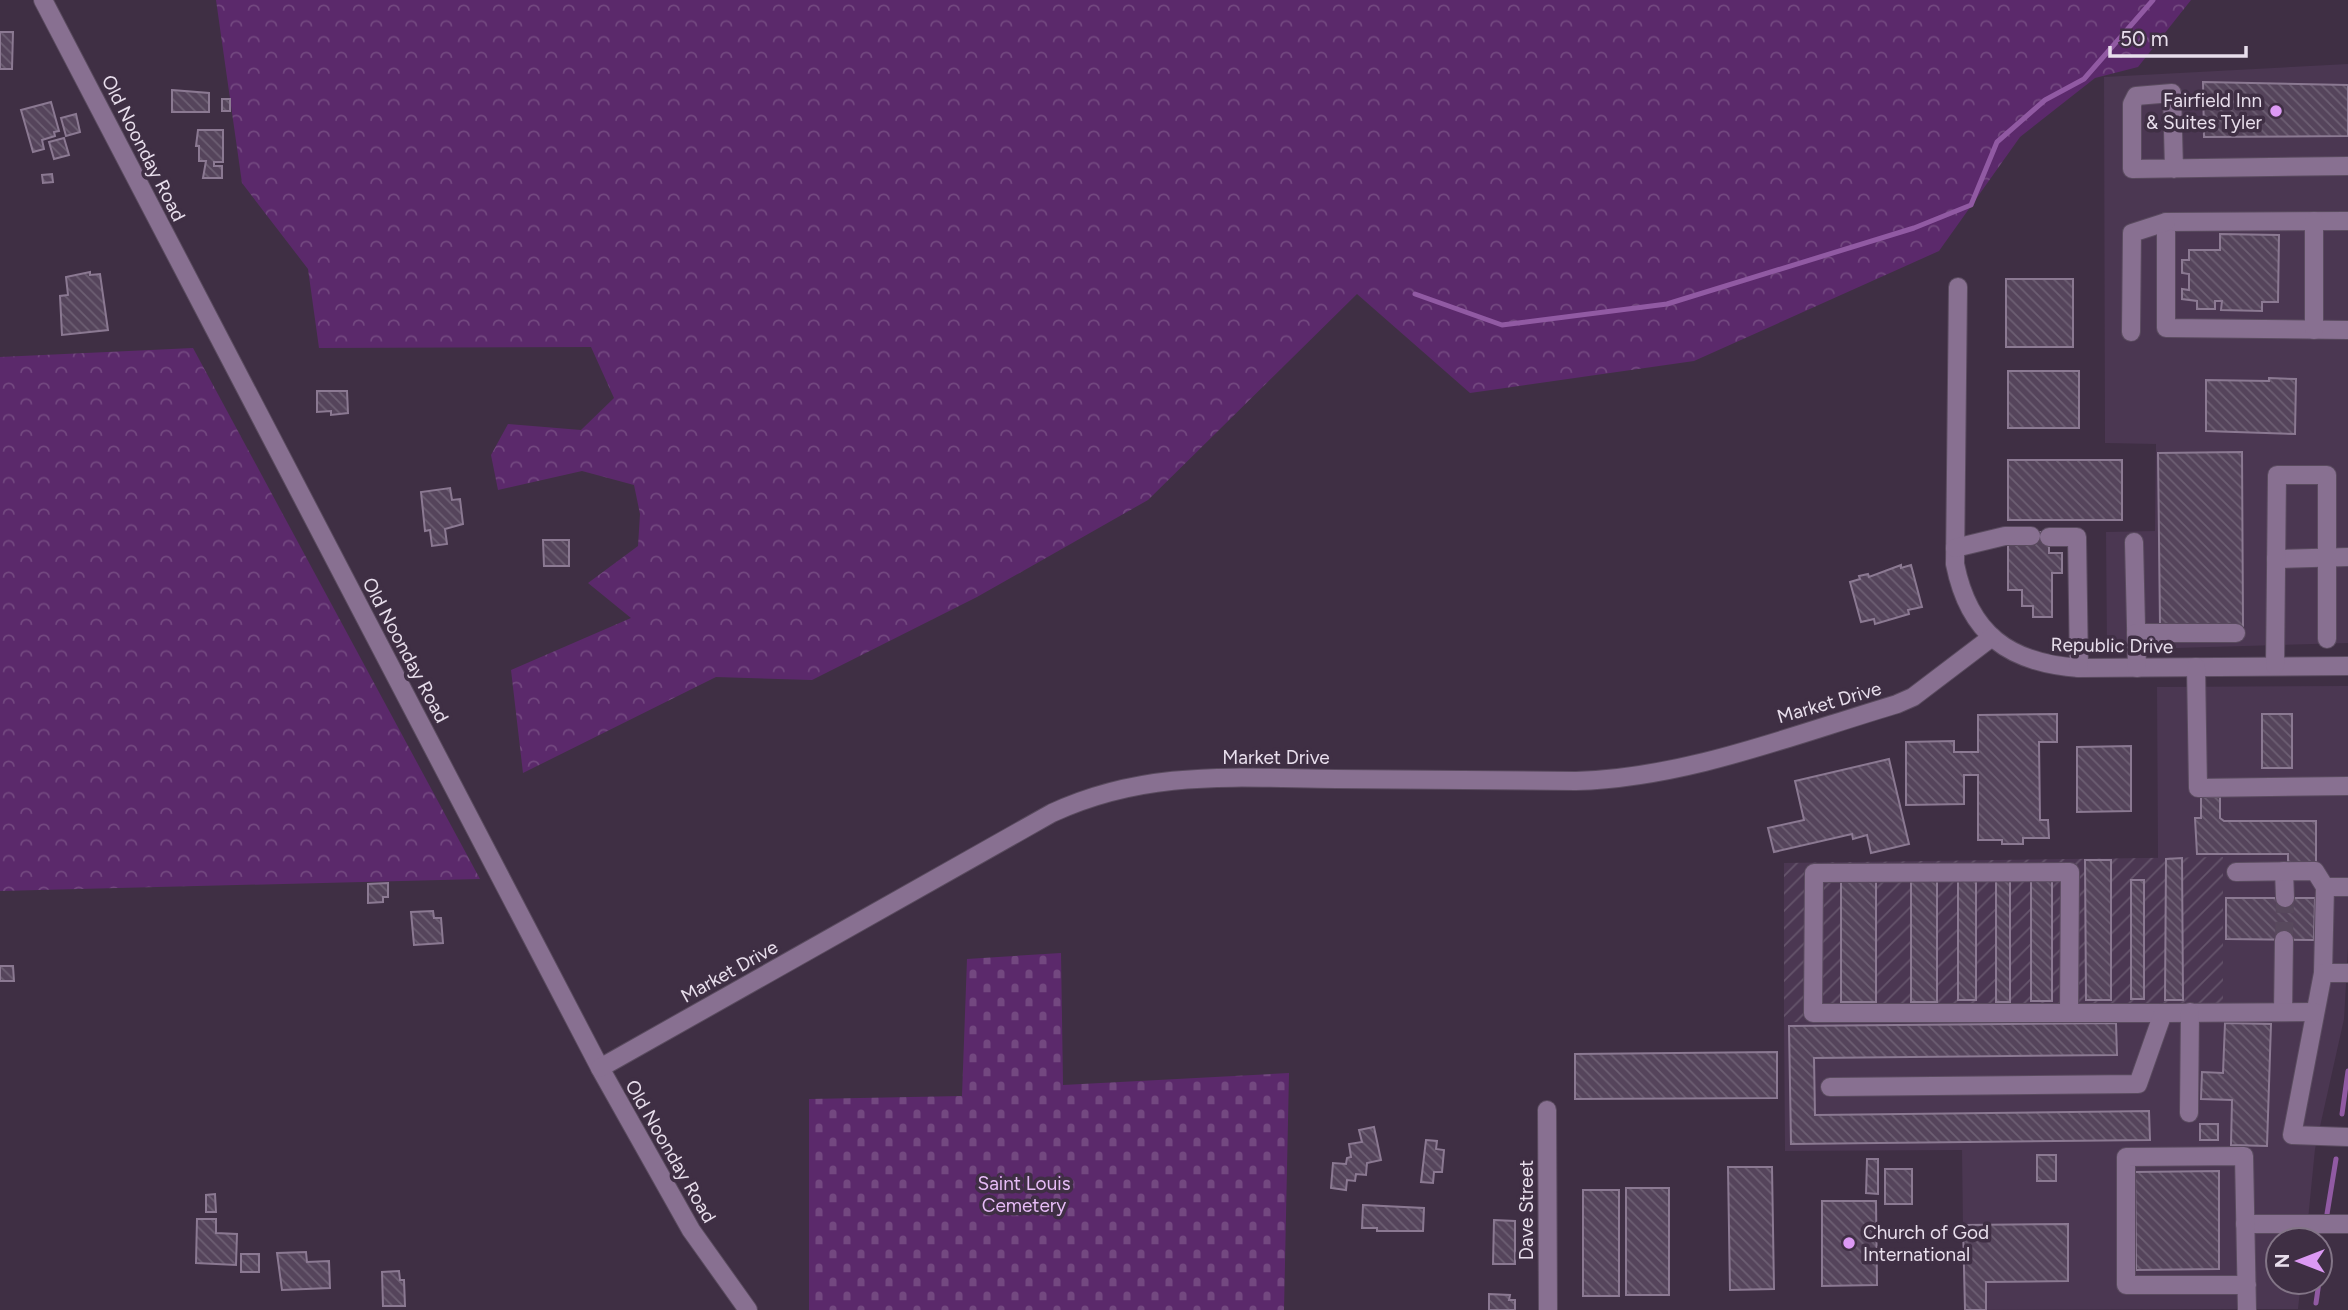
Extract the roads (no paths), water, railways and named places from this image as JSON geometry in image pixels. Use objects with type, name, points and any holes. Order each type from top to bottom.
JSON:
[{"type":"street","name":"Old Noonday Road","points":[[43,0],[600,1068],[691,1230],[748,1310]]},
{"type":"street","points":[[2174,169],[2172,93],[2136,96],[2132,104],[2133,169],[2174,169],[2348,166]]},
{"type":"street","points":[[2314,221],[2314,330]]},
{"type":"street","points":[[2131,332],[2132,233],[2166,222],[2348,221]]},
{"type":"street","points":[[2166,222],[2166,328],[2348,330]]},
{"type":"street","name":"Republic Drive","points":[[1958,287],[1955,564],[1963,596],[1972,614],[1992,637],[2007,650],[2034,662],[2079,668],[2348,666]]},
{"type":"street","points":[[2275,666],[2277,475],[2327,475],[2327,639]]},
{"type":"street","points":[[1955,548],[2005,536],[2031,536]]},
{"type":"street","points":[[2049,537],[2077,537],[2079,668]]},
{"type":"street","points":[[2134,542],[2137,668]]},
{"type":"street","points":[[2276,559],[2348,557]]},
{"type":"street","points":[[2136,633],[2236,633]]},
{"type":"street","name":"Market Drive","points":[[600,1068],[1052,813],[1112,789],[1151,781],[1222,778],[1576,781],[1635,776],[1705,760],[1897,704],[1924,689],[1992,637]]},
{"type":"street","points":[[2196,667],[2198,788],[2348,786]]},
{"type":"street","points":[[2284,871],[2285,898]]},
{"type":"street","points":[[2236,872],[2315,871],[2325,887],[2323,973],[2292,1135],[2348,1137]]},
{"type":"street","points":[[2069,1013],[2070,872],[1814,873],[1813,1013],[2069,1013],[2163,1013],[2315,1012]]},
{"type":"street","points":[[2325,887],[2348,887]]},
{"type":"street","points":[[2283,1012],[2284,940]]},
{"type":"street","points":[[2323,973],[2348,973]]},
{"type":"street","points":[[2189,1113],[2190,1012]]},
{"type":"street","points":[[1830,1087],[2138,1084],[2163,1013]]},
{"type":"street","name":"Dave Street","points":[[1547,1110],[1548,1310]]},
{"type":"street","points":[[2247,1285],[2126,1285],[2126,1157],[2244,1156],[2247,1285],[2247,1310]]},
{"type":"street","points":[[2245,1224],[2348,1224]]},
{"type":"waterway","points":[[1415,294],[1502,325],[1667,304],[1914,228],[1971,205],[1997,142],[2045,100],[2084,79],[2153,0]]},
{"type":"waterway","points":[[2342,1114],[2348,1071]]},
{"type":"waterway","points":[[2327,1214],[2336,1159]]},
{"type":"waterway","points":[[2316,1303],[2317,1296]]},
{"type":"tunnel","points":[[2284,940],[2285,898]]},
{"type":"place","name":"Fairfield Inn & Suites Tyler","points":[[2276,111]]},
{"type":"place","name":"Church of God International","points":[[1849,1243]]},
{"type":"park label","name":"Saint Louis Cemetery","points":[[1024,1194]]}]
